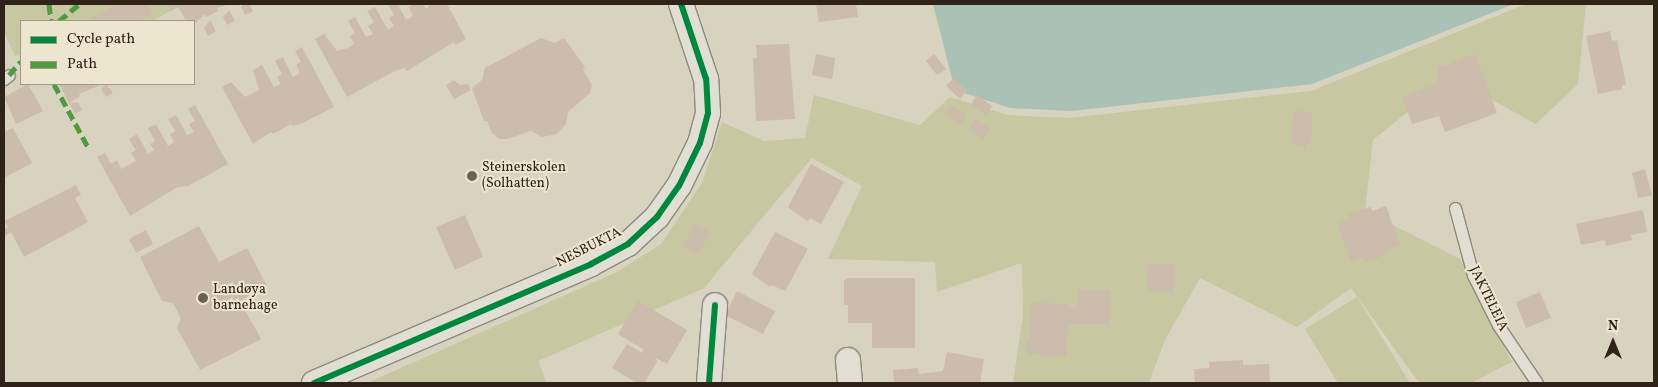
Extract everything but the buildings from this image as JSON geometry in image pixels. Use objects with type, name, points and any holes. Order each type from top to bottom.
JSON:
[{"type":"street","name":"NESBUKTA","points":[[314,383],[591,264],[628,244],[657,217],[688,169],[700,143],[708,113],[706,79],[681,4]]},
{"type":"street","points":[[710,383],[715,305]]},
{"type":"street","points":[[848,360],[850,383]]},
{"type":"lane","name":"JAKTELEIA","points":[[1456,208],[1473,275],[1498,325],[1537,383]]},
{"type":"green space","points":[[4,4],[183,4],[154,20],[20,20],[20,54],[15,56],[4,32]]},
{"type":"green space","points":[[1526,4],[1586,4],[1578,84],[1536,124],[1478,92],[1426,97],[1373,140],[1365,211],[1460,259],[1512,362],[1471,383],[1419,383],[1351,288],[1297,327],[1200,278],[1165,340],[1149,383],[1013,383],[1023,315],[1022,263],[937,292],[935,262],[828,259],[862,186],[812,158],[704,288],[538,361],[547,383],[367,383],[617,272],[661,244],[702,183],[722,122],[764,141],[805,138],[814,95],[920,125],[950,97],[1008,115],[1069,118],[1311,91]]},
{"type":"green space","points":[[1357,297],[1410,383],[1338,383],[1305,329]]},
{"type":"shaded area","points":[[933,4],[1514,4],[1312,84],[1072,111],[1010,108],[955,90]]},
{"type":"marked path","points":[[49,4],[51,20]]},
{"type":"marked path","points":[[60,20],[79,4]]},
{"type":"marked path","points":[[9,75],[20,62]]},
{"type":"marked path","points":[[55,85],[89,149]]},
{"type":"cycle path","points":[[314,383],[591,264],[628,244],[657,217],[679,186],[700,143],[708,113],[706,79],[681,4]]},
{"type":"cycle path","points":[[709,383],[715,305]]},
{"type":"place","name":"Steinerskolen (Solhatten)","points":[[472,176]]},
{"type":"place","name":"Landøya barnehage","points":[[203,298]]}]
